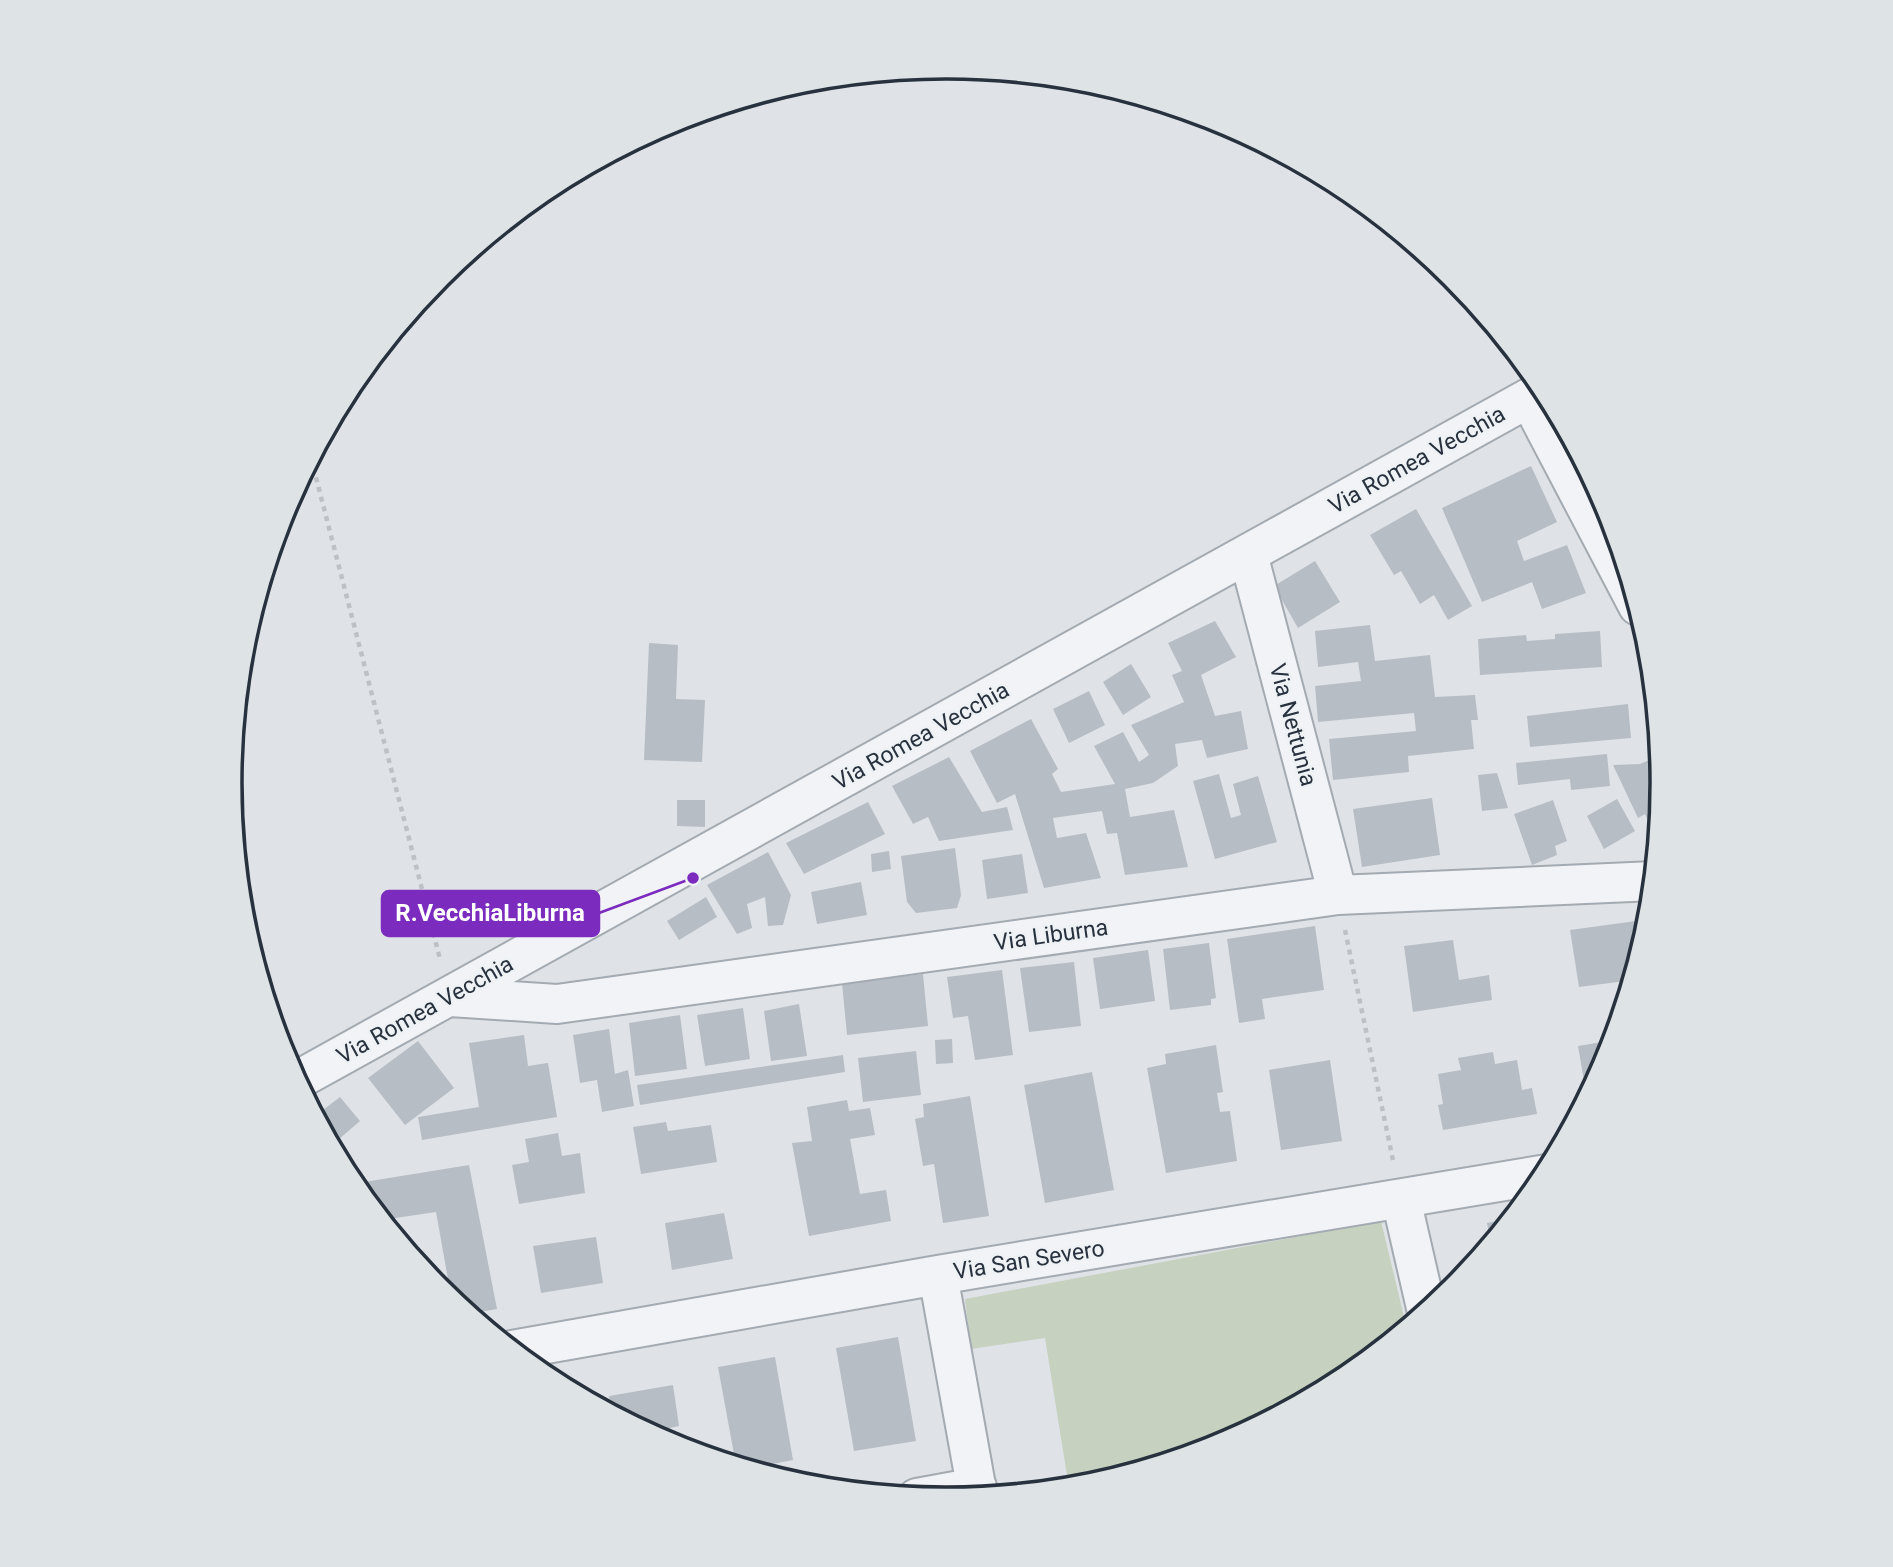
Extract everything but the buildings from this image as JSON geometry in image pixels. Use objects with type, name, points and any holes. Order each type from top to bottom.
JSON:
[{"type":"street","name":"Via Romea Vecchia","points":[[305,1076],[1534,396]]},
{"type":"street","points":[[1548,417],[1612,551]]},
{"type":"street","name":"Via Nettunia","points":[[1248,554],[1338,895]]},
{"type":"street","name":"Via Liburna","points":[[450,997],[557,1004],[1338,895],[1644,881]]},
{"type":"street","name":"Via San Severo","points":[[524,1348],[938,1275],[1531,1177]]},
{"type":"street","points":[[1401,1199],[1424,1301]]},
{"type":"street","points":[[938,1275],[977,1487]]},
{"type":"path","points":[[315,470],[450,997]]},
{"type":"path","points":[[1338,895],[1401,1199]]},
{"type":"green space","points":[[1381,1221],[1404,1319],[1376,1343],[1338,1369],[1258,1416],[1173,1451],[1067,1478],[1045,1338],[971,1349],[965,1299]]},
{"type":"place","name":"R.VecchiaLiburna","points":[[693,878]]}]
